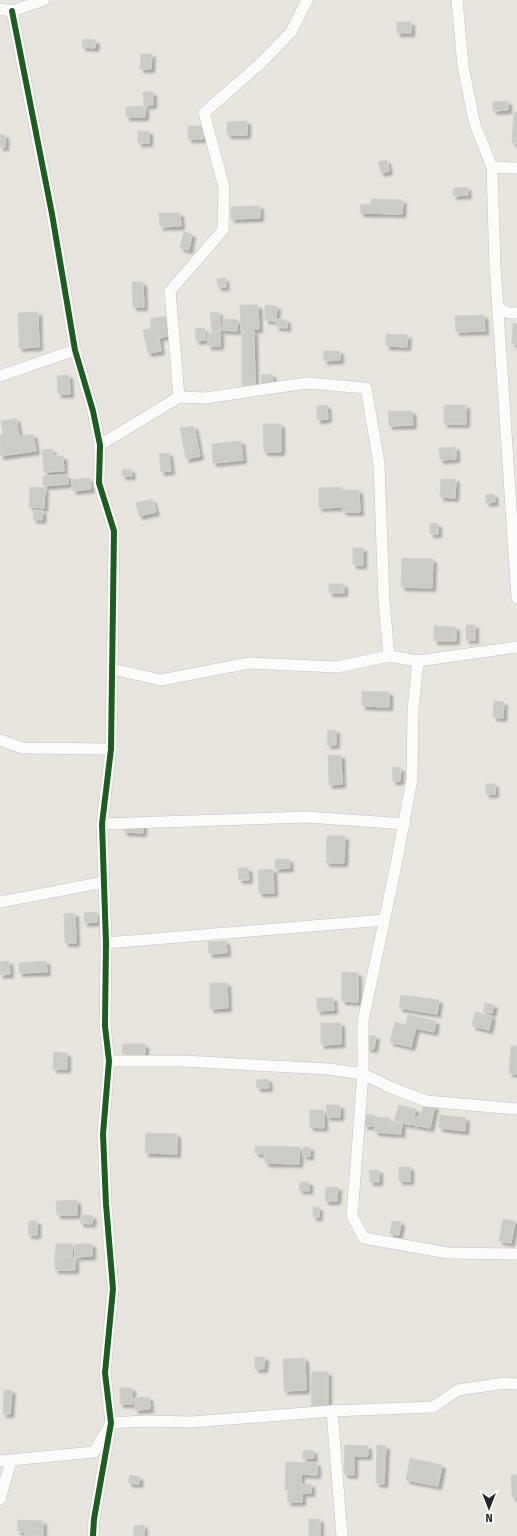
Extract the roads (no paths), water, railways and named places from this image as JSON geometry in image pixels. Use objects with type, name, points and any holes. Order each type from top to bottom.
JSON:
[{"type":"street","points":[[0,9],[12,10],[44,0]]},
{"type":"street","points":[[179,397],[170,291],[223,230],[224,187],[204,113],[262,62],[291,32],[307,0]]},
{"type":"street","points":[[457,0],[463,66],[474,125],[492,167],[495,266],[517,598]]},
{"type":"street","points":[[12,10],[49,198],[75,350],[93,411],[100,445],[99,483],[114,531],[111,749],[102,824],[106,943],[105,1026],[109,1061],[103,1134],[106,1204],[113,1289],[105,1372],[111,1423],[94,1519],[93,1536]]},
{"type":"street","points":[[492,167],[517,168]]},
{"type":"street","points":[[498,307],[508,313],[517,313]]},
{"type":"street","points":[[0,376],[75,350]]},
{"type":"street","points":[[100,445],[179,397],[205,398],[307,383],[366,388],[379,463],[384,601],[388,656]]},
{"type":"street","points":[[112,669],[161,680],[249,663],[337,667],[388,656],[418,661],[517,646]]},
{"type":"street","points":[[418,661],[413,710],[412,779],[405,824],[363,1021],[363,1074],[352,1216],[364,1238],[448,1253],[517,1254]]},
{"type":"street","points":[[0,740],[22,748],[111,749]]},
{"type":"street","points":[[102,824],[307,817],[405,824]]},
{"type":"street","points":[[0,902],[104,882]]},
{"type":"street","points":[[106,943],[384,920]]},
{"type":"street","points":[[109,1061],[184,1061],[329,1069],[363,1074],[390,1087],[426,1101],[517,1109]]},
{"type":"street","points":[[111,1423],[144,1421],[192,1422],[332,1411],[433,1407],[458,1390],[504,1383],[517,1384]]},
{"type":"street","points":[[332,1411],[342,1536]]},
{"type":"street","points":[[0,1499],[5,1461],[52,1455],[94,1452],[111,1423]]}]
